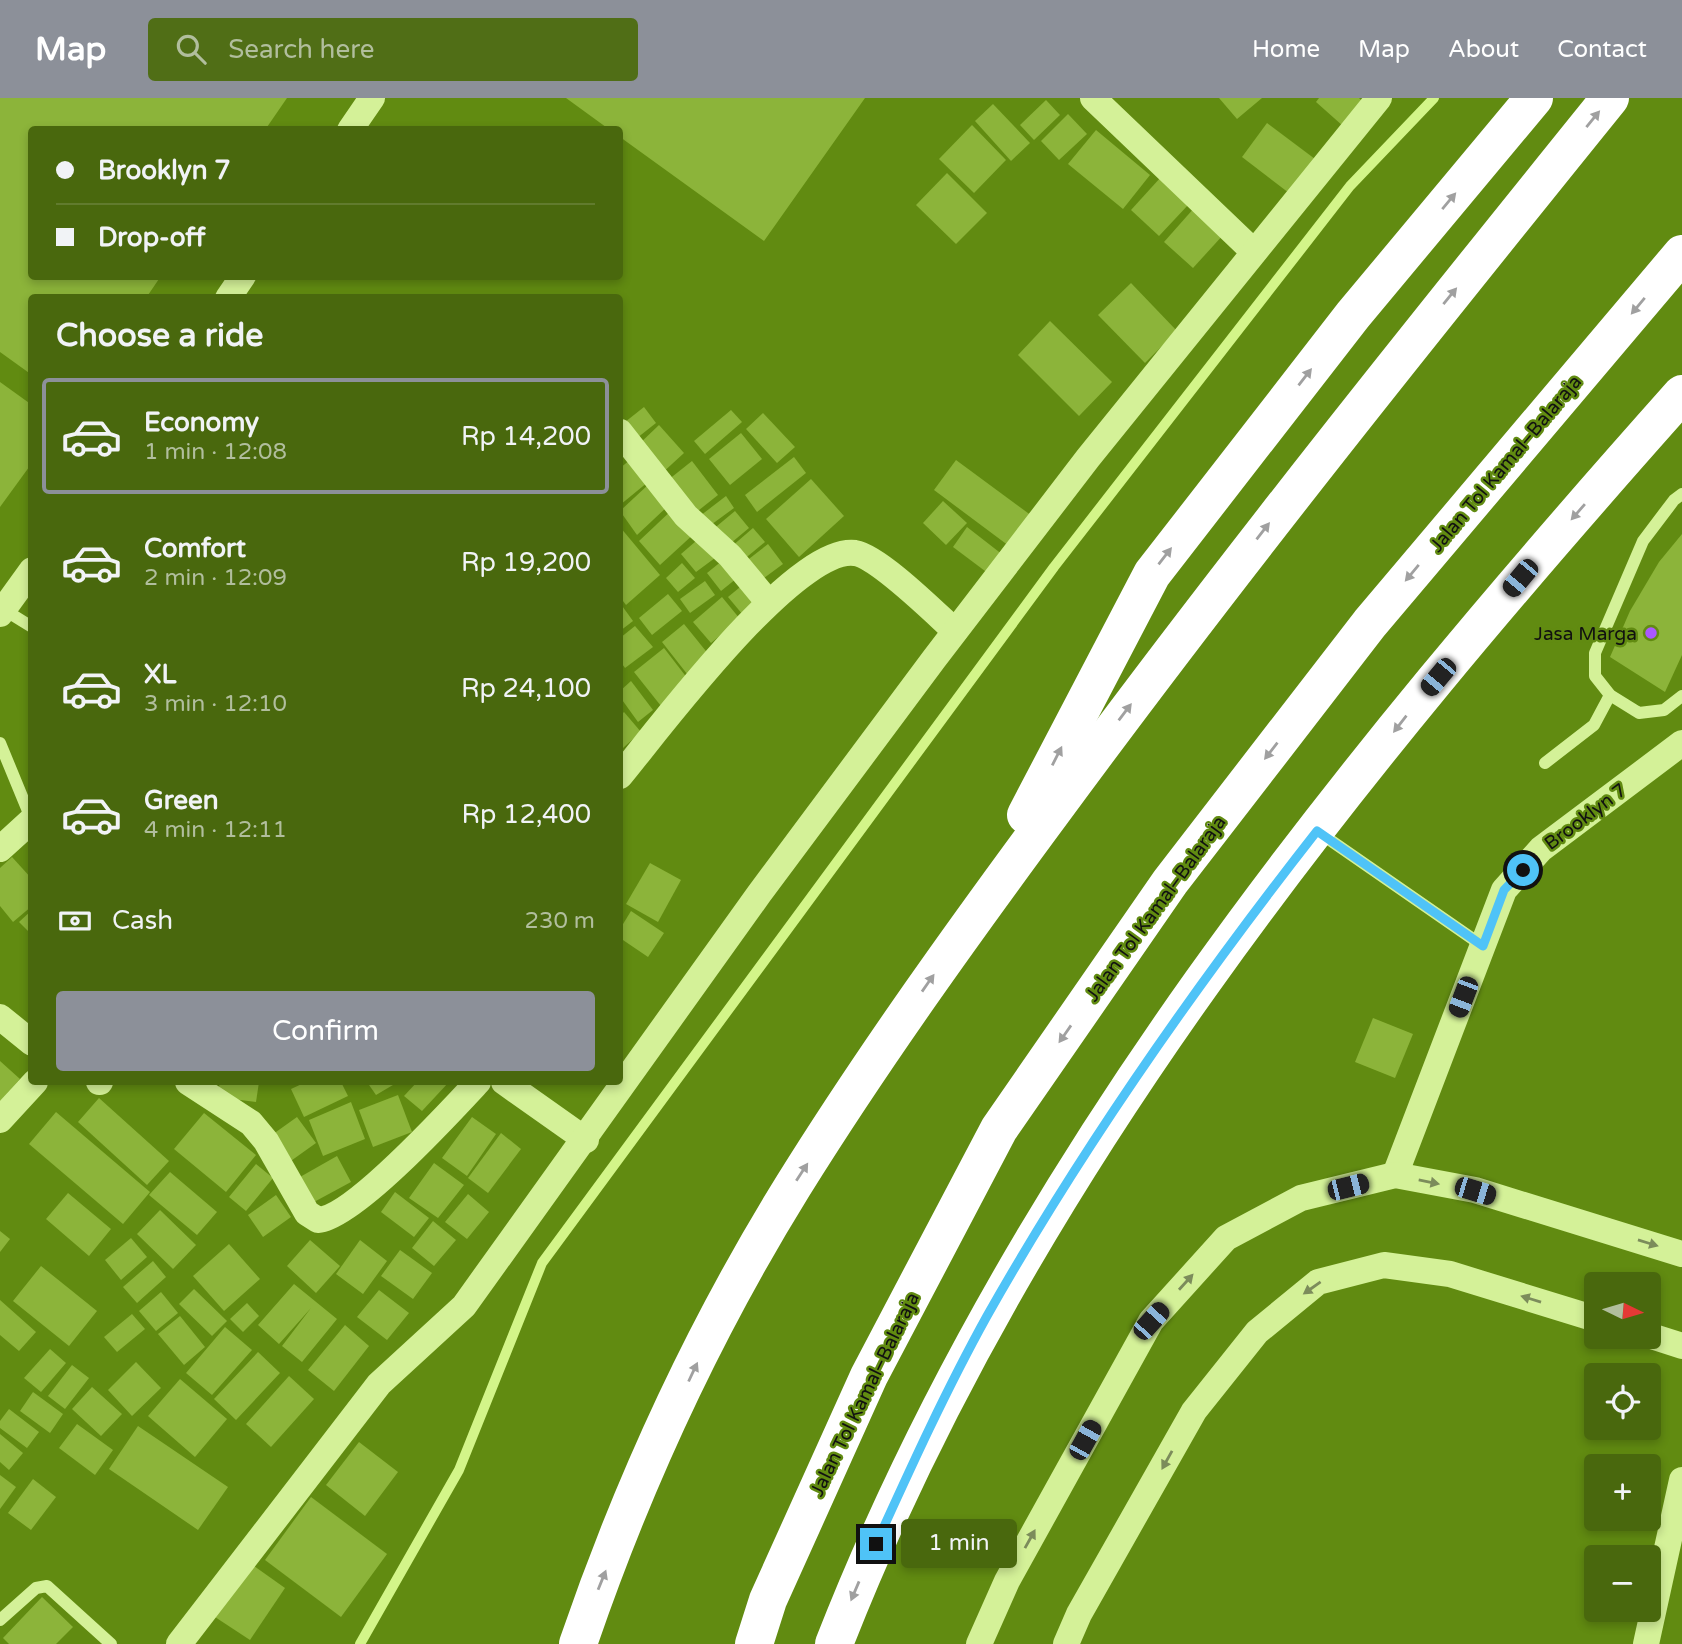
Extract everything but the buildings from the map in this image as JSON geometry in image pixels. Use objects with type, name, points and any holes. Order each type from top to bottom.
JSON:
[{"type":"highway","points":[[969,925],[1152,574],[1353,315],[1534,98]]},
{"type":"highway","points":[[578,1644],[641,1482],[710,1336],[791,1190],[872,1063],[1114,727],[1407,349],[1610,98]]},
{"type":"highway","name":"Jalan Tol Kamal–Balaraja","points":[[754,1644],[768,1600],[869,1376],[999,1129],[1170,882],[1370,623],[1682,254]]},
{"type":"highway","points":[[834,1644],[855,1590],[929,1429],[986,1318],[1027,1248],[1159,1046],[1317,831],[1421,697],[1682,394]]},
{"type":"highway","points":[[1623,460],[1682,400]]},
{"type":"street","points":[[352,126],[372,98]]},
{"type":"street","points":[[1093,98],[1254,252]]},
{"type":"street","points":[[179,1644],[379,1384],[464,1306],[586,1140],[759,894],[955,631],[1088,458],[1379,98]]},
{"type":"street","points":[[623,436],[686,516],[730,556],[769,603]]},
{"type":"street","points":[[623,772],[737,634],[803,574],[840,555],[856,553],[884,569],[955,631]]},
{"type":"street","points":[[2,611],[28,575]]},
{"type":"street","name":"Brooklyn 7","points":[[1395,1175],[1504,890],[1541,849],[1682,743]]},
{"type":"street","points":[[0,849],[28,817]]},
{"type":"street","points":[[0,1017],[28,1040]]},
{"type":"street","points":[[0,1119],[32,1085]]},
{"type":"street","points":[[193,1085],[251,1123],[265,1141],[307,1213],[318,1220],[335,1215],[393,1168],[475,1085]]},
{"type":"street","points":[[507,1085],[586,1140]]},
{"type":"street","points":[[979,1644],[1007,1581],[1151,1321],[1226,1237],[1301,1198],[1395,1175],[1475,1191],[1682,1254]]},
{"type":"street","points":[[1066,1644],[1194,1411],[1257,1332],[1318,1282],[1384,1265],[1450,1274],[1584,1315]]},
{"type":"street","points":[[1661,1339],[1682,1346]]},
{"type":"street","points":[[1646,1644],[1682,1479]]},
{"type":"lane","points":[[1682,494],[1674,500],[1643,541],[1595,653],[1595,676],[1610,695],[1639,713],[1664,710],[1682,696]]},
{"type":"lane","points":[[2,611],[28,625]]},
{"type":"lane","points":[[1545,763],[1594,725],[1610,695]]},
{"type":"lane","points":[[0,743],[28,813]]},
{"type":"lane","points":[[1317,831],[1483,946]]},
{"type":"lane","points":[[0,1620],[36,1588],[47,1586],[111,1644]]},
{"type":"waterway","points":[[360,1644],[459,1470],[542,1263],[1054,567],[1350,186],[1434,98]]},
{"type":"place","name":"Jasa Marga","points":[[1651,633]]},
{"type":"route","points":[[876,1544],[940,1407],[986,1318],[1027,1248],[1076,1169],[1167,1035],[1317,831],[1483,946],[1504,890],[1523,870]]}]
